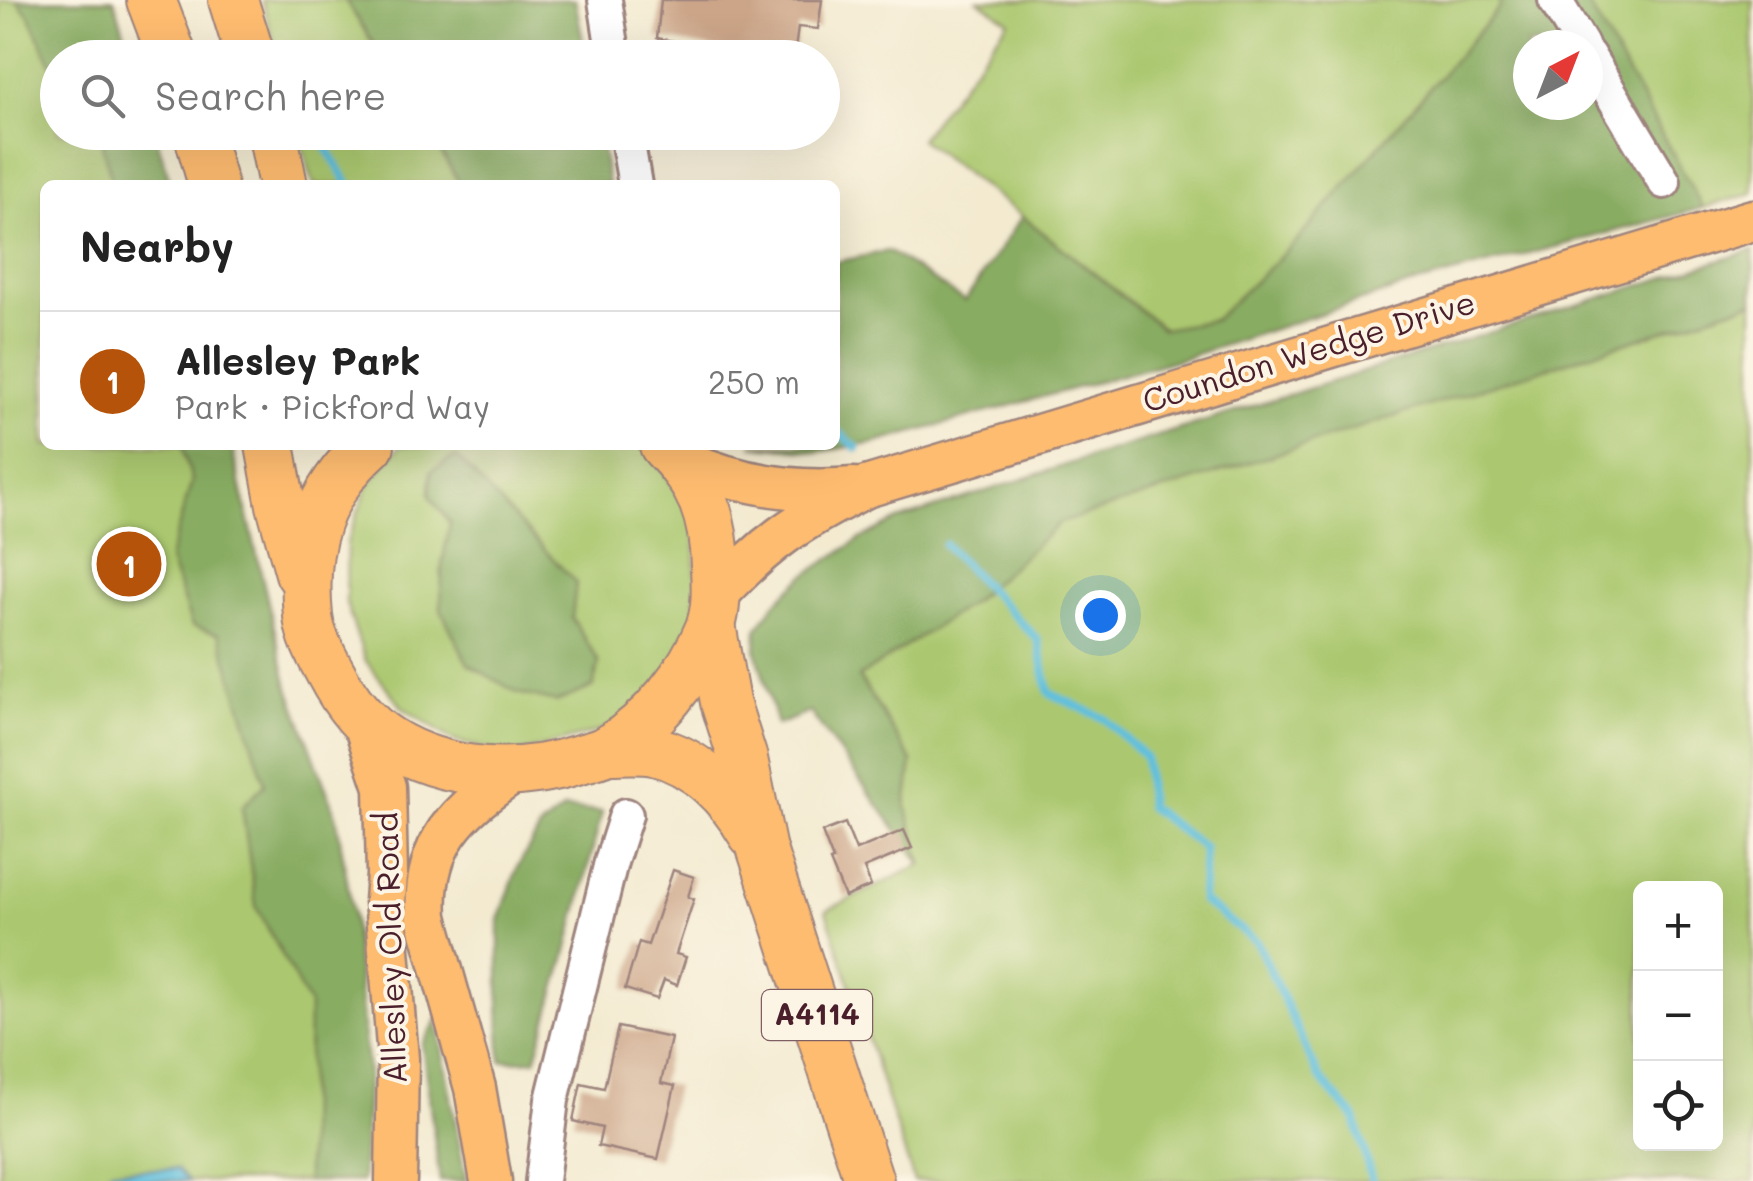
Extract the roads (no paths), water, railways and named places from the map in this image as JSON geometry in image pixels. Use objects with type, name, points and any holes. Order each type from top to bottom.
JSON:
[{"type":"highway","points":[[150,0],[166,40]]},
{"type":"highway","points":[[233,0],[245,40]]},
{"type":"highway","points":[[203,150],[212,180]]},
{"type":"highway","points":[[276,150],[283,180]]},
{"type":"highway","points":[[271,450],[281,505],[306,596]]},
{"type":"highway","points":[[365,450],[334,484],[318,514],[308,548],[309,624],[320,654],[338,689],[362,718],[388,740],[429,760],[514,772],[562,765],[607,750],[642,725],[692,663],[713,612],[714,540],[709,514],[695,482],[671,452]]},
{"type":"highway","name":"A4114","points":[[713,612],[725,702],[743,760],[762,850],[869,1181]]},
{"type":"highway","points":[[607,750],[651,750],[684,761],[720,789],[744,818],[762,850]]},
{"type":"main road","name":"Coundon Wedge Drive","points":[[713,612],[743,567],[771,542],[799,522],[866,487],[1753,220]]},
{"type":"main road","name":"Coundon Wedge Drive","points":[[671,452],[712,474],[747,483],[793,490],[866,487]]},
{"type":"main road","name":"Allesley Old Road","points":[[362,718],[384,787],[385,901],[398,1059],[396,1181]]},
{"type":"main road","name":"Allesley Old Road","points":[[491,1181],[475,1088],[427,917],[426,894],[429,866],[450,826],[483,794],[514,772]]},
{"type":"street","points":[[605,0],[611,40]]},
{"type":"street","points":[[1555,0],[1573,30]]},
{"type":"street","points":[[1603,79],[1664,182]]},
{"type":"street","points":[[629,150],[634,180]]},
{"type":"street","points":[[542,1181],[552,1100],[626,815]]},
{"type":"water","points":[[177,1169],[189,1181],[103,1181],[111,1170]]},
{"type":"waterway","points":[[328,150],[346,180]]},
{"type":"waterway","points":[[840,433],[857,448]]},
{"type":"waterway","points":[[945,545],[1038,640],[1049,693],[1105,719],[1145,757],[1149,807],[1204,848],[1202,901],[1257,942],[1319,1077],[1355,1118],[1372,1181]]},
{"type":"place","name":"Allesley Park","points":[[129,564]]}]
